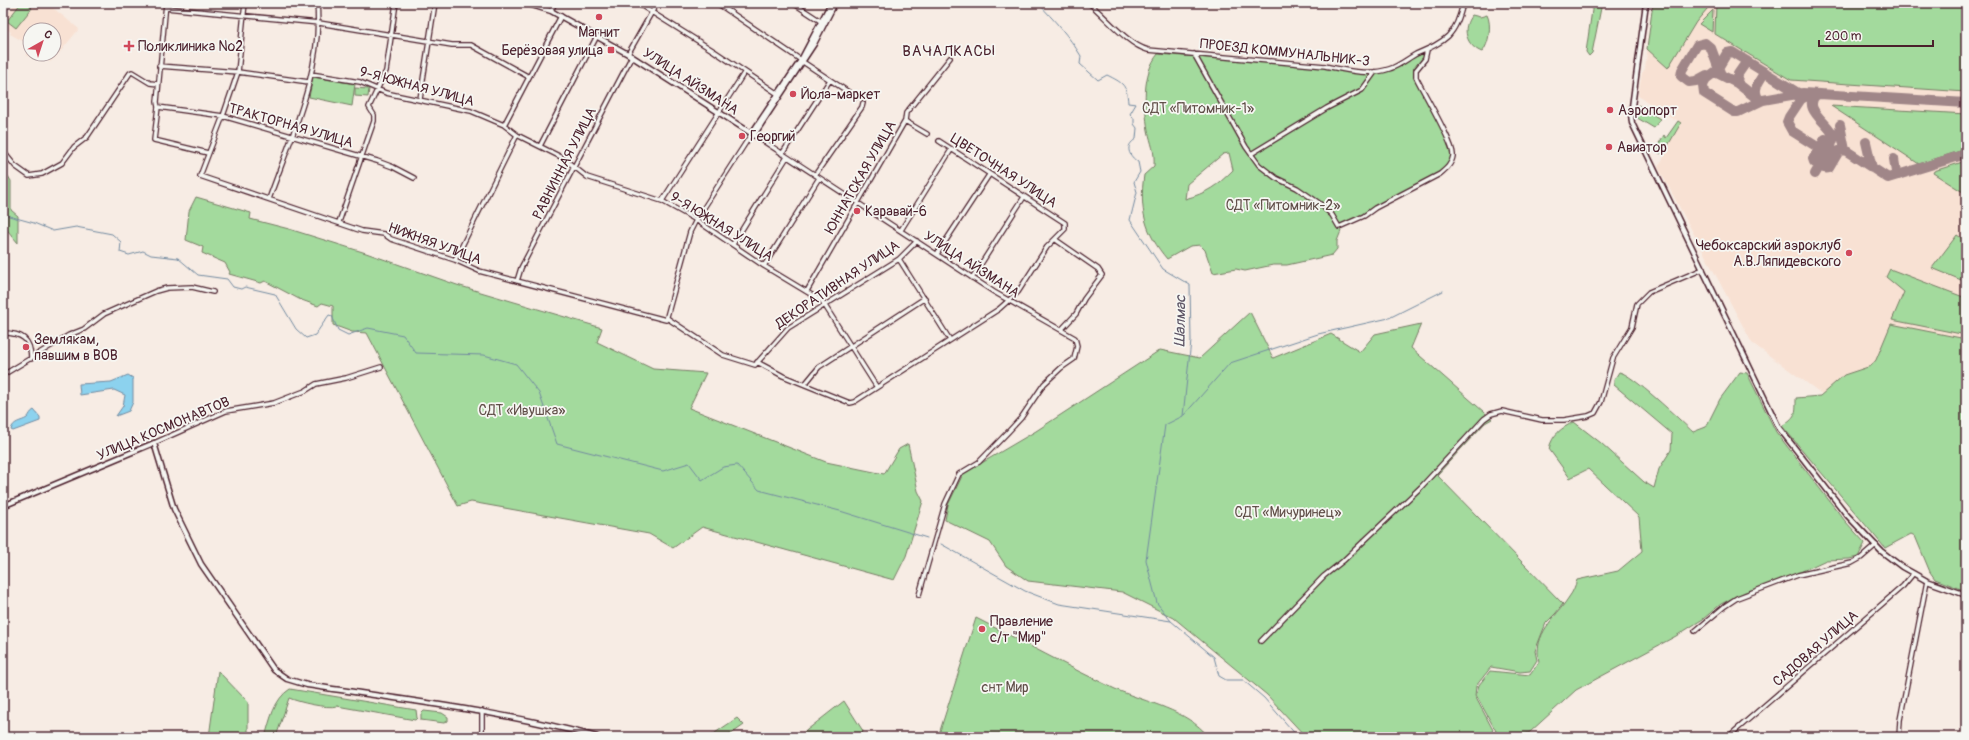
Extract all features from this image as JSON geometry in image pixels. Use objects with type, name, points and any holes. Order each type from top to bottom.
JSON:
[{"type":"street","points":[[245,3],[244,15],[238,72],[224,116],[208,153],[154,140],[158,107],[159,66],[166,5],[244,15],[319,23],[452,46],[471,45],[529,77]]},
{"type":"street","points":[[269,199],[292,135],[311,74],[319,23],[317,3]]},
{"type":"street","points":[[339,222],[374,118],[369,107],[386,71],[396,3]]},
{"type":"street","points":[[420,99],[435,3]]},
{"type":"street","name":"УЛИЦА АЙЗМАНА","points":[[525,3],[551,11],[630,55],[901,230],[1007,301],[1075,338],[1076,346],[1074,359],[1060,368],[1044,384],[1021,418],[979,462],[959,474],[945,504],[919,595]]},
{"type":"street","points":[[551,11],[555,3]]},
{"type":"street","points":[[637,3],[778,94]]},
{"type":"street","name":"РАВНИННАЯ УЛИЦА","points":[[517,281],[521,268],[575,166],[657,3]]},
{"type":"street","points":[[716,3],[856,97]]},
{"type":"street","points":[[793,3],[822,22]]},
{"type":"street","points":[[752,135],[778,94],[802,61],[831,3]]},
{"type":"street","points":[[667,319],[690,232],[696,220],[802,61],[835,3]]},
{"type":"street","name":"ПРОЕЗД КОММУНАЛЬНИК-3","points":[[1089,3],[1122,33],[1143,49],[1375,72],[1390,69],[1443,41],[1452,33],[1458,22],[1463,3]]},
{"type":"street","points":[[1646,3],[1631,120],[1779,428],[1847,515],[1891,559],[1913,574],[1927,581],[1966,595]]},
{"type":"street","points":[[504,125],[561,16]]},
{"type":"street","points":[[540,146],[597,36]]},
{"type":"street","points":[[1194,54],[1251,154],[1266,170],[1297,188],[1329,211],[1339,227],[1364,216],[1375,208],[1440,174],[1447,169],[1454,155],[1449,140],[1416,77],[1416,70],[1425,59],[1427,50]]},
{"type":"street","name":"ЮННАТСКАЯ УЛИЦА","points":[[807,291],[905,121],[908,109],[950,58]]},
{"type":"street","points":[[159,66],[238,72],[309,82]]},
{"type":"street","points":[[3,151],[15,166],[26,175],[33,176],[42,174],[64,161],[74,147],[87,137],[130,73],[132,72],[150,83],[158,84]]},
{"type":"street","points":[[662,201],[744,72]]},
{"type":"street","points":[[1251,154],[1327,108],[1362,90],[1375,72]]},
{"type":"street","name":"9-Я ЮЖНАЯ УЛИЦА","points":[[311,74],[360,82],[386,93],[464,108],[504,125],[517,135],[575,166],[591,179],[662,201],[696,220],[764,266],[818,298],[825,305],[849,346],[876,386]]},
{"type":"street","points":[[782,154],[830,80]]},
{"type":"street","points":[[816,175],[862,107],[863,103]]},
{"type":"street","name":"ТРАКТОРНАЯ УЛИЦА","points":[[158,107],[224,116],[361,156],[393,167],[414,178]]},
{"type":"street","points":[[905,121],[927,134]]},
{"type":"street","points":[[455,260],[517,135]]},
{"type":"street","name":"ЦВЕТОЧНАЯ УЛИЦА","points":[[939,141],[989,175],[1063,220],[1066,226],[1056,240]]},
{"type":"street","points":[[901,230],[951,150]]},
{"type":"street","name":"НИЖНЯЯ УЛИЦА","points":[[208,153],[200,176],[368,233],[384,234],[391,239],[455,260],[478,271],[667,319],[723,355],[756,363],[783,376],[850,403],[854,402],[876,386]]},
{"type":"street","points":[[733,244],[787,157]]},
{"type":"street","points":[[937,254],[989,175]]},
{"type":"street","points":[[764,266],[820,178]]},
{"type":"street","points":[[972,278],[1024,197]]},
{"type":"street","points":[[876,386],[890,380],[999,309],[1018,292],[1047,247],[1056,240],[1098,269],[1102,275],[1076,314],[1061,330]]},
{"type":"street","name":"ДЕКОРАТИВНАЯ УЛИЦА","points":[[756,363],[783,332],[899,259],[917,241]]},
{"type":"street","points":[[899,259],[925,298],[950,340]]},
{"type":"street","points":[[1261,642],[1324,576],[1343,561],[1421,487],[1479,424],[1491,414],[1502,411],[1542,420],[1564,420],[1588,416],[1595,413],[1601,402],[1613,358],[1632,327],[1637,304],[1650,292],[1703,269]]},
{"type":"street","points":[[3,375],[69,334],[84,329],[104,314],[156,291],[167,288],[192,287],[213,292]]},
{"type":"street","points":[[805,384],[819,367],[849,346],[925,298]]},
{"type":"street","points":[[3,333],[16,333],[25,339],[30,346],[31,359]]},
{"type":"street","name":"УЛИЦА КОСМОНАВТОВ","points":[[3,506],[154,443],[226,411],[274,403],[305,391],[316,384],[346,378],[381,367]]},
{"type":"street","points":[[154,443],[174,509],[201,564],[260,650],[280,676],[307,685],[534,721],[597,737]]},
{"type":"street","points":[[1694,631],[1724,606],[1737,598],[1798,575],[1852,563],[1862,558],[1876,545]]},
{"type":"street","name":"САДОВАЯ УЛИЦА","points":[[1728,737],[1903,586],[1913,574]]},
{"type":"street","points":[[1899,737],[1900,720],[1927,581]]},
{"type":"street","points":[[482,712],[482,731],[485,737]]},
{"type":"shaded area","points":[[15,3],[47,3],[79,29],[62,50],[62,22],[22,22],[22,41],[10,34],[11,32],[3,27],[3,20]]},
{"type":"shaded area","points":[[1653,3],[1966,3],[1966,591],[1935,579],[1930,572],[1915,536],[1911,534],[1885,548],[1782,426],[1794,417],[1796,412],[1796,398],[1819,396],[1822,394],[1752,343],[1658,167],[1667,152],[1665,150],[1681,123],[1638,96],[1642,73],[1645,69]]},
{"type":"green space","points":[[21,3],[26,3],[32,8],[16,28],[7,21]]},
{"type":"green space","points":[[1593,3],[1602,3],[1592,53],[1589,56],[1586,52]]},
{"type":"green space","points":[[1653,3],[1709,3],[1707,9],[1696,22],[1668,68],[1647,49]]},
{"type":"green space","points":[[1716,3],[1957,3],[1966,7],[1966,92],[1791,80],[1715,34]]},
{"type":"green space","points":[[1713,10],[1712,32],[1699,24]]},
{"type":"green space","points":[[1472,15],[1480,17],[1487,15],[1489,19],[1488,40],[1482,52],[1472,46],[1467,36],[1467,25]]},
{"type":"green space","name":"СДТ «Питомник-2»","points":[[1425,52],[1425,58],[1415,70],[1415,78],[1448,141],[1451,150],[1451,158],[1447,166],[1440,173],[1364,215],[1338,227],[1341,231],[1337,241],[1337,249],[1332,255],[1287,265],[1273,265],[1245,271],[1236,269],[1213,273],[1205,250],[1200,245],[1190,246],[1167,259],[1153,240],[1145,220],[1142,199],[1144,175],[1154,166],[1145,100],[1149,71],[1158,54],[1325,67],[1353,72],[1374,72],[1362,90],[1326,107],[1252,153],[1253,154],[1328,108],[1363,91],[1377,72],[1390,70]],"holes":[[[1229,153],[1233,170],[1211,188],[1200,194],[1185,199],[1187,184],[1223,154]]]},
{"type":"green space","points":[[313,77],[355,84],[352,106],[309,97]]},
{"type":"green space","points":[[355,88],[369,89],[368,97],[355,96]]},
{"type":"green space","points":[[1638,105],[1660,119],[1654,128],[1634,116]]},
{"type":"green space","points":[[1831,106],[1966,114],[1966,149],[1919,164]]},
{"type":"green space","points":[[1678,121],[1681,123],[1663,154],[1659,153],[1655,150],[1664,135],[1666,138]]},
{"type":"green space","points":[[1966,161],[1966,194],[1933,173],[1934,171]]},
{"type":"green space","points":[[8,176],[11,181],[11,210],[18,216],[18,243],[3,225],[3,180]]},
{"type":"green space","name":"СДТ «Ивушка»","points":[[196,197],[251,213],[250,219],[289,229],[366,253],[457,285],[602,328],[597,342],[653,369],[706,373],[689,408],[826,462],[884,474],[899,449],[908,444],[918,491],[923,501],[906,556],[894,580],[702,527],[673,548],[649,534],[471,502],[458,506],[367,333],[352,332],[333,325],[333,306],[322,303],[318,306],[299,299],[265,281],[261,283],[229,274],[230,272],[225,263],[202,253],[203,247],[186,240],[189,211]]},
{"type":"green space","points":[[1957,235],[1966,241],[1966,282],[1932,268]]},
{"type":"green space","points":[[1890,269],[1966,298],[1966,335],[1892,320],[1904,292],[1886,277]]},
{"type":"green space","name":"СДТ «Мичуринец»","points":[[1250,312],[1273,358],[1331,334],[1360,352],[1375,334],[1421,324],[1411,348],[1492,419],[1485,423],[1437,475],[1563,604],[1546,623],[1535,651],[1537,660],[1530,671],[1520,672],[1491,667],[1476,686],[1475,696],[1493,730],[1486,737],[1306,737],[1267,695],[1174,618],[1122,592],[1028,581],[1006,566],[990,542],[945,520],[948,505],[963,474],[1036,431],[1160,350],[1200,358]]},
{"type":"green space","points":[[1891,324],[1966,339],[1966,591],[1935,579],[1930,572],[1915,536],[1911,534],[1885,548],[1782,426],[1794,415],[1796,398],[1820,396],[1844,375],[1871,366],[1876,360]]},
{"type":"green space","points":[[1619,372],[1634,380],[1693,432],[1706,427],[1720,399],[1740,372],[1747,373],[1776,432],[1845,521],[1865,543],[1858,557],[1826,560],[1785,579],[1745,592],[1721,604],[1703,619],[1676,636],[1576,690],[1530,732],[1519,737],[1490,737],[1496,731],[1476,695],[1479,685],[1490,671],[1530,675],[1539,662],[1538,652],[1542,634],[1574,589],[1577,580],[1618,571],[1642,551],[1639,517],[1588,469],[1570,478],[1549,449],[1552,440],[1558,432],[1574,422],[1601,443],[1644,482],[1654,488],[1659,469],[1671,450],[1672,434],[1614,385],[1614,380]]},
{"type":"green space","name":"снт Мир","points":[[976,618],[1115,689],[1178,713],[1200,727],[1209,737],[938,737]]},
{"type":"green space","points":[[218,671],[248,702],[248,737],[209,737]]},
{"type":"green space","points":[[290,689],[416,710],[417,718],[415,720],[337,706],[320,706],[289,698],[276,737],[265,737],[276,704]]},
{"type":"green space","points":[[844,701],[863,731],[861,737],[798,737]]},
{"type":"green space","points":[[424,711],[442,713],[448,717],[448,721],[444,723],[421,720],[421,714]]},
{"type":"green space","points":[[737,718],[744,725],[727,737],[709,737]]},
{"type":"water","points":[[128,375],[133,378],[133,402],[129,411],[116,416],[123,406],[125,395],[114,390],[80,395],[79,384],[111,382]]},
{"type":"water","points":[[34,410],[40,417],[40,421],[13,431],[11,430],[14,425],[27,418]]},
{"type":"waterway","name":"Шалмас","points":[[1038,3],[1061,28],[1081,56],[1080,64],[1098,80],[1107,75],[1117,80],[1123,85],[1127,92],[1128,103],[1136,104],[1130,114],[1134,118],[1134,124],[1137,128],[1136,139],[1130,145],[1129,151],[1132,157],[1138,162],[1140,172],[1134,182],[1137,192],[1130,220],[1163,269],[1190,285],[1191,341],[1183,416],[1165,425],[1146,560],[1157,603],[1171,621]]},
{"type":"waterway","points":[[3,212],[9,216],[34,223],[53,231],[76,227],[112,234],[121,242],[120,252],[129,255],[143,251],[151,255],[178,258],[198,275],[227,279],[233,287],[241,289],[245,287],[275,294],[296,329],[306,338],[315,335],[329,315],[332,316],[338,330],[348,335],[368,328],[403,335],[416,353],[484,355],[516,364],[539,393],[557,444],[663,471],[689,463],[702,480],[723,467],[737,465],[759,490],[840,511],[927,538]]},
{"type":"waterway","points":[[1184,415],[1230,363],[1318,334],[1389,318],[1443,291]]},
{"type":"waterway","points":[[941,544],[1025,591],[1059,604],[1171,621],[1214,657],[1219,676],[1226,680],[1243,680],[1264,698],[1298,737]]},
{"type":"taxiway","points":[[1707,75],[1696,81],[1689,82],[1681,76],[1682,70],[1697,45],[1705,43],[1711,48],[1721,75]]},
{"type":"taxiway","points":[[1718,68],[1727,53],[1732,52],[1798,93]]},
{"type":"taxiway","points":[[1737,83],[1738,74],[1747,61]]},
{"type":"taxiway","points":[[1763,100],[1738,112],[1734,112],[1704,93],[1703,85],[1707,78],[1715,72],[1737,83],[1755,97],[1763,100],[1803,93],[1966,103]]},
{"type":"taxiway","points":[[1758,98],[1756,95],[1756,88],[1765,72]]},
{"type":"taxiway","points":[[1811,94],[1801,99],[1787,122],[1792,131],[1819,148],[1824,149],[1831,146],[1834,137],[1814,111],[1812,105],[1817,94]]},
{"type":"taxiway","points":[[1840,125],[1845,150]]},
{"type":"taxiway","points":[[1815,174],[1831,146],[1825,139],[1813,159],[1819,166],[1821,167],[1823,168],[1829,168],[1839,151],[1845,150],[1888,178],[1966,154]]},
{"type":"taxiway","points":[[1866,142],[1872,168]]},
{"type":"taxiway","points":[[1894,159],[1896,172],[1899,175]]},
{"type":"place","name":"Магнит","points":[[599,17]]},
{"type":"place","name":"Поликлиника №2","points":[[129,46]]},
{"type":"place","name":"Берёзовая улица","points":[[611,50]]},
{"type":"place","name":"Йола-маркет","points":[[793,94]]},
{"type":"place","name":"Аэропорт","points":[[1610,110]]},
{"type":"place","name":"Георгий","points":[[742,136]]},
{"type":"place","name":"Авиатор","points":[[1609,147]]},
{"type":"place","name":"Каравай-6","points":[[857,211]]},
{"type":"place","name":"Чебоксарский аэроклуб А.В.Ляпидевского","points":[[1849,253]]},
{"type":"place","name":"Землякам, павшим в ВОВ","points":[[26,347]]},
{"type":"place","name":"Правление с/т \"Мир\"","points":[[982,629]]},
{"type":"district","name":"ВАЧАЛКАСЫ","points":[[949,51]]},
{"type":"park label","name":"СДТ «Питомник-1»","points":[[1198,108]]}]
